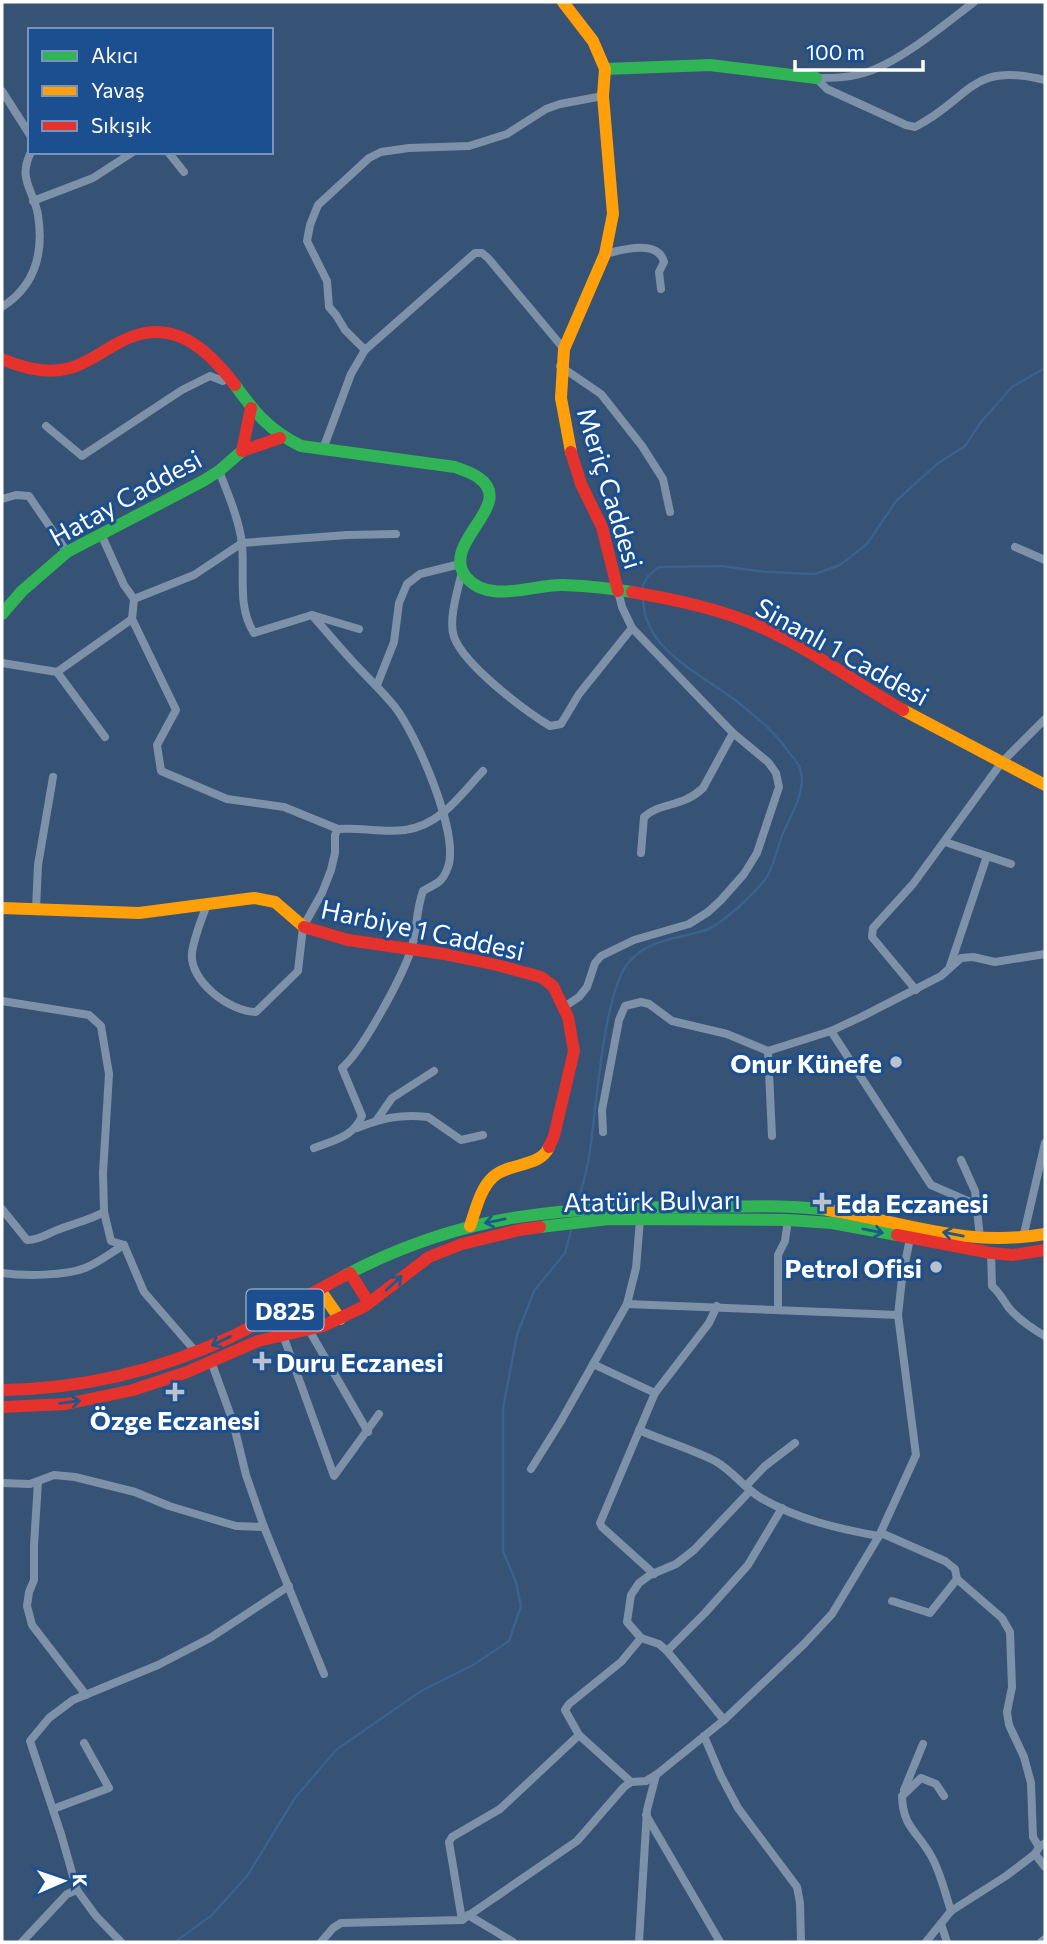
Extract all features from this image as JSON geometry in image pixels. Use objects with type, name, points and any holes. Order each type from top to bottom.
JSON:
[{"type":"main road","name":"Meriç Caddesi","points":[[563,2],[593,41],[605,69],[603,96],[613,205],[605,254],[564,349],[560,366],[562,407],[579,477],[603,530],[624,591]]},
{"type":"main road","points":[[605,69],[710,65],[816,78]]},
{"type":"main road","points":[[2,359],[41,369],[69,369],[128,337],[149,331],[176,334],[218,362],[251,408],[280,438],[301,446],[455,467],[482,480],[490,495],[488,509],[461,549],[461,568]]},
{"type":"main road","points":[[242,451],[251,408]]},
{"type":"main road","name":"Hatay Caddesi","points":[[2,614],[22,591],[67,551],[163,503],[219,471],[242,451],[280,438]]},
{"type":"main road","name":"Sinanlı 1 Caddesi","points":[[461,568],[474,584],[493,591],[549,585],[587,586],[667,598],[722,613],[774,633],[903,711],[1045,785]]},
{"type":"main road","name":"Harbiye 1 Caddesi","points":[[2,908],[120,914],[267,899],[283,907],[303,927],[348,940],[467,959],[541,977],[553,986],[572,1029],[574,1051],[562,1109],[546,1154],[539,1159],[509,1167],[493,1177],[480,1196],[470,1226]]},
{"type":"main road","name":"Atatürk Bulvarı","points":[[2,1390],[54,1388],[108,1379],[162,1364],[196,1352],[279,1313],[385,1256],[470,1226],[514,1217],[817,1209],[990,1253],[1013,1255],[1045,1250]]},
{"type":"main road","name":"Atatürk Bulvarı","points":[[609,1213],[640,1220],[788,1220],[832,1223],[918,1236],[1023,1238],[1045,1234]]},
{"type":"main road","name":"Atatürk Bulvarı","points":[[2,1407],[66,1404],[152,1384],[211,1362],[248,1344],[309,1330],[340,1319],[369,1303],[429,1256],[462,1244],[563,1217]]},
{"type":"main road","points":[[350,1273],[369,1303]]},
{"type":"main road","points":[[320,1290],[340,1319]]},
{"type":"street","points":[[816,78],[856,76],[878,68],[974,2]]},
{"type":"street","points":[[816,78],[827,89],[915,127],[981,80],[1013,74],[1045,80]]},
{"type":"street","points":[[2,90],[28,132]]},
{"type":"street","points":[[365,350],[345,330],[329,307],[327,281],[307,241],[318,205],[369,158],[381,152],[469,146],[508,134],[546,109],[603,96]]},
{"type":"street","points":[[2,307],[14,300],[29,281],[40,254],[38,214],[24,173],[30,154]]},
{"type":"street","points":[[33,201],[93,178],[131,154]]},
{"type":"street","points":[[170,154],[184,172]]},
{"type":"street","points":[[605,254],[652,249],[660,254],[664,262],[659,272],[661,289]]},
{"type":"street","points":[[323,449],[351,374],[365,350],[475,253],[482,253],[488,258],[564,349]]},
{"type":"street","points":[[560,366],[601,394],[642,446],[663,479],[670,512]]},
{"type":"street","points":[[46,426],[82,456],[182,390],[210,376],[223,381],[231,377]]},
{"type":"street","points":[[219,471],[242,543],[242,583],[247,623],[254,633],[312,615],[359,629]]},
{"type":"street","points":[[2,499],[16,495],[29,496],[67,551]]},
{"type":"street","points":[[102,534],[124,584],[134,599],[132,619],[176,710],[157,745],[161,771],[227,799],[284,807],[338,829],[405,830],[434,821],[444,814],[483,771]]},
{"type":"street","points":[[134,599],[194,575],[242,543],[396,534]]},
{"type":"street","points":[[1015,547],[1045,560]]},
{"type":"street","points":[[377,685],[394,642],[399,603],[407,584],[420,574],[461,568],[453,635],[462,650],[513,700],[550,726],[561,724],[579,694],[632,628]]},
{"type":"street","points":[[564,1007],[579,997],[587,987],[595,963],[601,956],[634,940],[689,924],[708,912],[744,874],[757,853],[779,787],[776,773],[768,762],[733,733],[632,628],[622,607],[624,591]]},
{"type":"street","points":[[312,615],[377,685],[409,728],[444,814],[450,860],[448,868],[435,886],[423,891],[411,949],[367,1036],[342,1068],[362,1116],[356,1128]]},
{"type":"street","points":[[57,672],[132,619]]},
{"type":"street","points":[[2,663],[57,672],[105,737]]},
{"type":"street","points":[[916,990],[872,937],[872,932],[945,842],[1002,762],[1045,719]]},
{"type":"street","points":[[642,853],[644,817],[650,811],[681,803],[695,795],[702,788],[733,733]]},
{"type":"street","points":[[36,909],[38,865],[53,777]]},
{"type":"street","points":[[207,904],[192,952],[194,971],[203,984],[222,999],[248,1012],[256,1012],[298,971],[303,927],[331,870],[338,829]]},
{"type":"street","points":[[945,842],[1011,864]]},
{"type":"street","points":[[948,969],[987,856]]},
{"type":"street","points":[[603,1132],[602,1110],[619,1020],[625,1006],[641,1002],[649,1004],[671,1021],[727,1034],[768,1051],[831,1031],[941,976],[961,958],[973,957],[995,962],[1045,954]]},
{"type":"street","points":[[2,1001],[89,1014],[102,1026],[109,1074],[105,1115],[104,1212],[111,1241],[124,1245],[144,1292],[196,1352]]},
{"type":"street","points":[[831,1031],[931,1185],[977,1205]]},
{"type":"street","points":[[768,1051],[772,1136]]},
{"type":"street","points":[[376,1121],[392,1098],[434,1071]]},
{"type":"street","points":[[314,1148],[347,1135],[356,1128],[388,1117],[428,1118],[461,1140],[483,1135]]},
{"type":"street","points":[[1023,1238],[1045,1145]]},
{"type":"street","points":[[961,1160],[972,1180],[980,1238]]},
{"type":"street","points":[[2,1209],[27,1240],[36,1240],[57,1229],[95,1218],[104,1212]]},
{"type":"street","points":[[531,1469],[627,1304],[636,1268],[640,1220]]},
{"type":"street","points":[[778,1310],[778,1255],[785,1241],[788,1220]]},
{"type":"street","points":[[465,1918],[577,1841],[624,1787],[631,1782],[646,1781],[656,1775],[724,1720],[832,1614],[880,1535],[916,1455],[898,1315],[902,1279],[918,1236]]},
{"type":"street","points":[[2,1273],[59,1272],[85,1268],[124,1245]]},
{"type":"street","points":[[990,1253],[992,1286],[1028,1327],[1045,1336]]},
{"type":"street","points":[[627,1304],[898,1315]]},
{"type":"street","points":[[654,1574],[600,1525],[655,1394],[709,1323],[717,1306]]},
{"type":"street","points":[[309,1330],[368,1432]]},
{"type":"street","points":[[283,1335],[334,1476],[379,1414]]},
{"type":"street","points":[[211,1362],[233,1422],[246,1475],[264,1527],[324,1674]]},
{"type":"street","points":[[593,1364],[655,1394]]},
{"type":"street","points":[[639,1430],[714,1461],[732,1472],[748,1488],[782,1508],[831,1527],[880,1535],[944,1561],[954,1569],[957,1579],[1003,1618],[1010,1632],[1012,1686],[1007,1712],[1009,1725],[1024,1757],[1031,1783],[1033,1837],[1040,1848],[1045,1867]]},
{"type":"street","points":[[724,1720],[667,1651],[659,1644],[641,1638],[627,1622],[627,1608],[639,1583],[676,1564],[694,1550],[765,1466],[795,1443]]},
{"type":"street","points":[[2,1483],[38,1482],[54,1475],[75,1477],[135,1492],[169,1506],[236,1525],[264,1527]]},
{"type":"street","points":[[38,1482],[34,1580],[27,1606],[33,1625],[86,1695]]},
{"type":"street","points":[[667,1651],[748,1565],[782,1508]]},
{"type":"street","points":[[892,1601],[930,1613],[957,1579]]},
{"type":"street","points":[[121,1942],[77,1890],[30,1741],[49,1718],[73,1700],[158,1665],[211,1638],[289,1586]]},
{"type":"street","points":[[631,1782],[579,1735],[565,1710],[621,1662],[641,1638]]},
{"type":"street","points":[[465,1918],[449,1842],[500,1809],[579,1735]]},
{"type":"street","points":[[704,1736],[738,1808],[797,1887],[801,1942]]},
{"type":"street","points":[[53,1809],[109,1788],[84,1743]]},
{"type":"street","points":[[923,1744],[902,1796],[902,1813],[932,1856],[951,1911]]},
{"type":"street","points":[[639,1942],[646,1815],[656,1775]]},
{"type":"street","points":[[902,1796],[921,1778],[936,1784],[944,1796]]},
{"type":"street","points":[[646,1815],[720,1942]]},
{"type":"street","points":[[926,1942],[951,1911],[1006,1876],[1040,1848]]},
{"type":"street","points":[[22,1942],[67,1894],[77,1890]]},
{"type":"street","points":[[323,1941],[341,1923],[465,1918],[513,1942]]},
{"type":"street","points":[[941,1924],[947,1942]]},
{"type":"waterway","points":[[643,591],[648,576],[659,567],[720,566],[815,574],[840,565],[867,544],[896,501],[937,464],[965,446],[981,422],[1012,387],[1045,368]]},
{"type":"waterway","points":[[577,1205],[588,1163],[606,1027],[620,977],[629,962],[646,948],[665,940],[706,930],[731,914],[758,888],[771,868],[802,783],[799,766],[772,732],[739,703],[664,647],[653,633],[646,617],[643,598]]},
{"type":"waterway","points":[[175,1942],[212,1915],[247,1876],[295,1798],[336,1750],[421,1691],[473,1665],[509,1641],[521,1606],[516,1582],[503,1551],[503,1408],[517,1335],[534,1291],[565,1253],[571,1231]]},
{"type":"traffic: fast","points":[[605,69],[710,65],[816,78]]},
{"type":"traffic: fast","points":[[235,385],[264,420],[280,434],[301,446],[455,467],[479,478],[488,489],[489,500],[462,551],[460,564],[466,577],[476,585],[499,592],[563,585],[632,592]]},
{"type":"traffic: fast","points":[[2,614],[22,591],[67,552],[203,481],[242,451]]},
{"type":"traffic: fast","points":[[344,1276],[389,1254],[432,1238],[518,1217],[651,1207],[780,1206],[828,1210]]},
{"type":"traffic: fast","points":[[540,1227],[609,1219],[788,1220],[832,1223],[897,1235]]},
{"type":"traffic: slow","points":[[563,2],[593,41],[605,69],[603,96],[613,214],[605,254],[564,349],[561,398],[571,452]]},
{"type":"traffic: slow","points":[[903,710],[1045,785]]},
{"type":"traffic: slow","points":[[2,908],[139,913],[254,898],[275,902],[304,927]]},
{"type":"traffic: slow","points":[[470,1226],[482,1193],[493,1177],[507,1169],[532,1162],[545,1154],[549,1147]]},
{"type":"traffic: slow","points":[[828,1210],[962,1236],[989,1238],[1045,1234]]},
{"type":"traffic: slow","points":[[320,1290],[340,1319]]},
{"type":"traffic: jam","points":[[2,359],[35,370],[61,370],[84,363],[122,341],[140,334],[156,332],[186,339],[212,359],[235,385]]},
{"type":"traffic: jam","points":[[251,408],[242,451],[280,438]]},
{"type":"traffic: jam","points":[[571,452],[581,484],[602,527],[618,591]]},
{"type":"traffic: jam","points":[[632,592],[715,610],[747,621],[816,656],[903,710]]},
{"type":"traffic: jam","points":[[304,927],[348,940],[497,965],[541,977],[553,986],[568,1017],[574,1051],[549,1147]]},
{"type":"traffic: jam","points":[[2,1407],[66,1404],[133,1390],[187,1372],[258,1341],[323,1326],[365,1306],[429,1257],[462,1244],[540,1227]]},
{"type":"traffic: jam","points":[[897,1235],[991,1253],[1013,1255],[1045,1250]]},
{"type":"traffic: jam","points":[[350,1273],[369,1303]]},
{"type":"traffic: jam","points":[[2,1390],[90,1382],[176,1359],[231,1337],[344,1276]]},
{"type":"place","name":"Onur Künefe","points":[[896,1062]]},
{"type":"place","name":"Eda Eczanesi","points":[[822,1202]]},
{"type":"place","name":"Petrol Ofisi","points":[[936,1267]]},
{"type":"place","name":"Duru Eczanesi","points":[[262,1361]]},
{"type":"place","name":"Özge Eczanesi","points":[[175,1392]]}]
